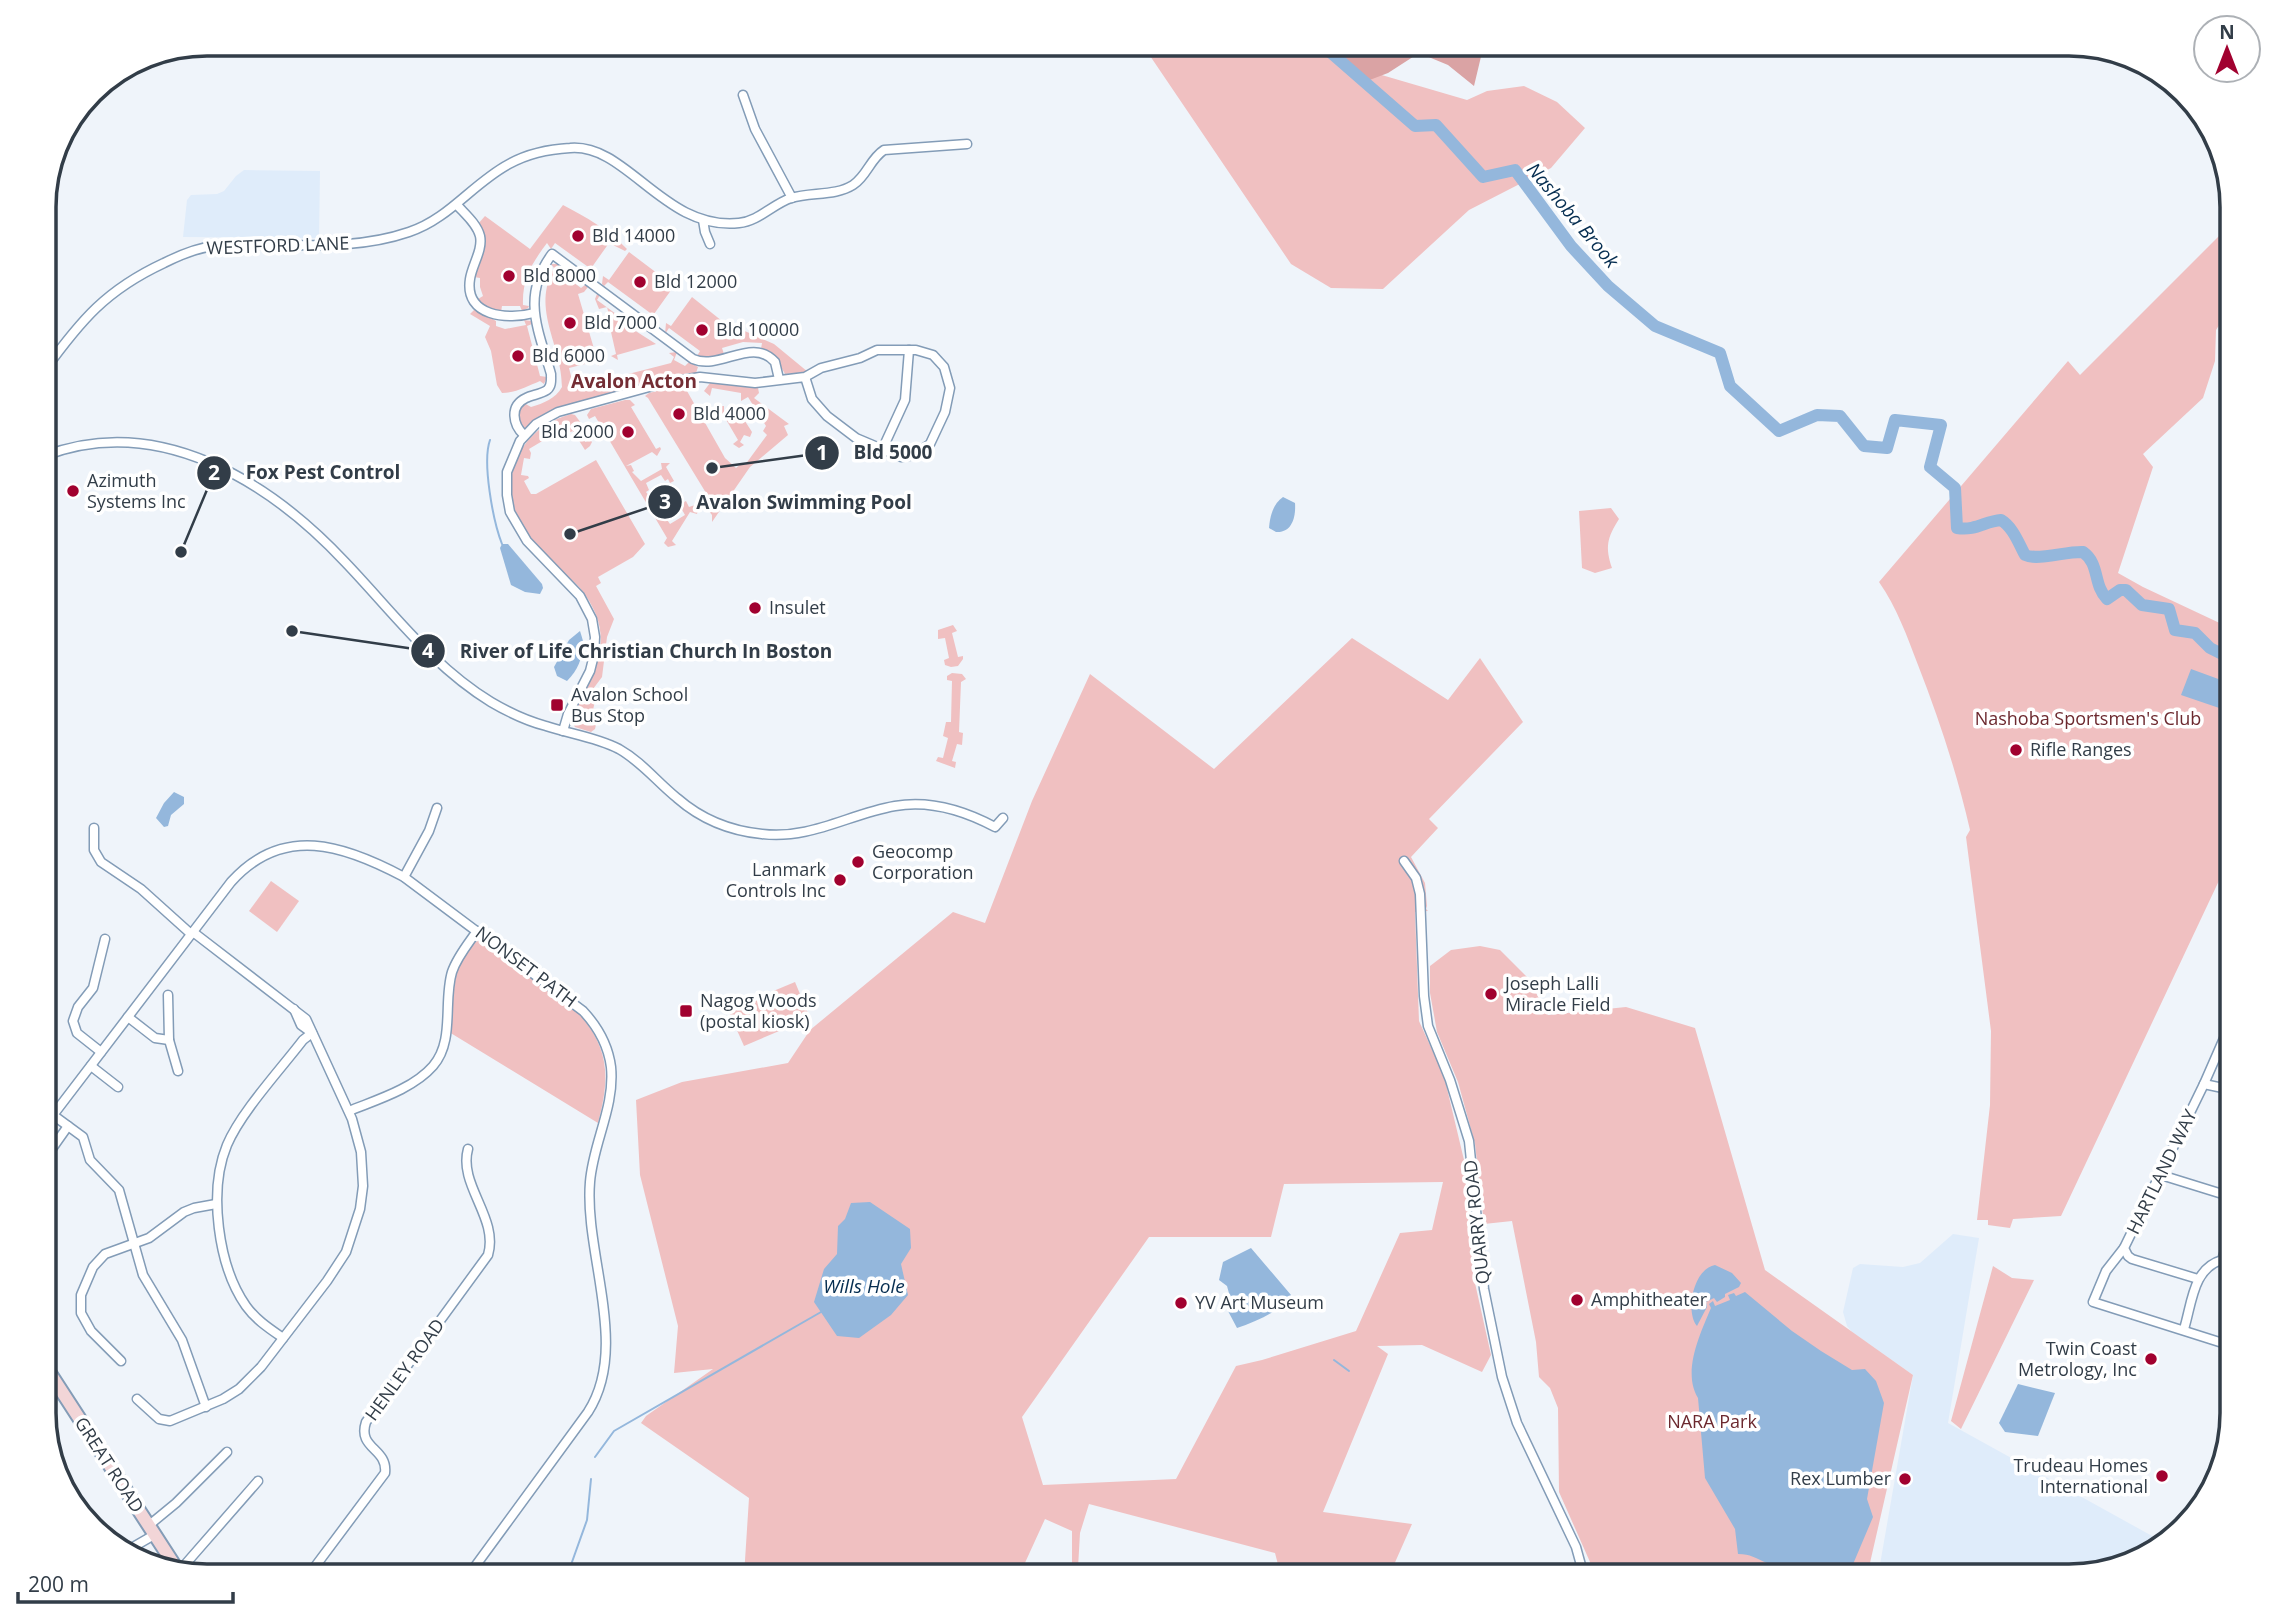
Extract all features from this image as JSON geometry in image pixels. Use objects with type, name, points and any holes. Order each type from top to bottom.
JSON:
[{"type":"main road","name":"GREAT ROAD","points":[[56,1383],[171,1560]]},
{"type":"street","points":[[743,95],[755,129],[792,198]]},
{"type":"street","points":[[743,223],[792,198],[851,187],[874,158],[884,150],[967,144]]},
{"type":"street","name":"WESTFORD LANE","points":[[56,355],[80,324],[106,298],[133,278],[188,252],[213,246],[304,247],[372,241],[418,229],[461,202],[512,162],[553,150],[592,149],[607,156],[657,196],[703,220]]},
{"type":"street","points":[[461,202],[480,236],[480,246],[470,279],[473,300],[484,311],[496,316],[511,317],[534,313]]},
{"type":"street","points":[[710,244],[703,220],[758,227]]},
{"type":"street","points":[[524,435],[515,422],[516,407],[522,399],[549,389],[551,379],[534,313],[533,295],[536,282],[552,254],[693,359],[714,362],[747,352],[760,353],[775,362],[779,379]]},
{"type":"street","points":[[563,731],[568,714],[590,671],[595,637],[592,620],[580,596],[527,541],[510,512],[507,472],[524,435],[536,424],[558,412],[674,380],[708,377],[755,383],[805,377],[821,368],[860,358],[877,350],[909,350],[933,355],[944,367],[950,383],[947,404],[930,444],[914,455],[901,457],[856,438],[827,416],[812,399],[805,377]]},
{"type":"street","points":[[882,450],[905,400],[909,350]]},
{"type":"street","points":[[56,452],[105,443],[138,443],[193,454],[227,469],[296,517],[345,562],[409,634],[465,684],[513,714],[615,747],[642,764],[694,811],[723,825],[773,835],[802,833],[886,808],[911,804],[939,806],[995,827],[1003,818]]},
{"type":"street","points":[[404,877],[425,838],[437,808]]},
{"type":"street","points":[[94,828],[94,849],[101,862],[141,889],[192,933],[306,1019],[349,1111],[359,1141],[362,1163],[362,1197],[354,1231],[334,1271],[247,1382],[223,1399],[166,1421],[159,1419],[138,1399]]},
{"type":"street","name":"NONSET PATH","points":[[56,1111],[238,875],[257,859],[285,847],[307,845],[338,849],[372,861],[404,877],[583,1010],[605,1042],[611,1078],[610,1097],[589,1184],[606,1341],[603,1382],[588,1412],[477,1564]]},
{"type":"street","name":"QUARRY ROAD","points":[[1404,860],[1416,878],[1420,894],[1424,996],[1428,1026],[1450,1080],[1469,1141],[1478,1252],[1502,1377],[1517,1423],[1576,1547],[1581,1564]]},
{"type":"street","points":[[349,1111],[405,1086],[435,1064],[444,1042],[452,971],[477,931]]},
{"type":"street","points":[[101,1052],[77,1032],[73,1021],[78,1007],[93,988],[105,939]]},
{"type":"street","points":[[168,995],[169,1040],[178,1071]]},
{"type":"street","points":[[128,1017],[155,1038],[169,1040]]},
{"type":"street","points":[[283,1338],[251,1313],[238,1293],[225,1256],[216,1204],[220,1168],[231,1138],[303,1040],[312,1033]]},
{"type":"street","name":"HARTLAND WAY","points":[[2184,1329],[2093,1302],[2106,1271],[2124,1248],[2161,1175],[2220,1047]]},
{"type":"street","points":[[91,1066],[118,1087]]},
{"type":"street","points":[[2204,1084],[2220,1087]]},
{"type":"street","points":[[56,1117],[83,1137],[89,1160],[119,1190],[146,1282],[182,1339],[206,1406]]},
{"type":"street","points":[[56,1143],[68,1126]]},
{"type":"street","name":"HENLEY ROAD","points":[[317,1564],[385,1473],[384,1460],[365,1439],[366,1422],[488,1255],[488,1228],[467,1169],[468,1149]]},
{"type":"street","points":[[2161,1175],[2220,1193]]},
{"type":"street","points":[[121,1361],[87,1325],[81,1313],[79,1301],[82,1289],[99,1259],[109,1252],[154,1235],[188,1209],[216,1204]]},
{"type":"street","name":"HARTLAND WAY","points":[[2124,1248],[2127,1256],[2132,1259],[2198,1279]]},
{"type":"street","points":[[2220,1261],[2210,1264],[2198,1279],[2184,1329],[2220,1342]]},
{"type":"street","points":[[134,1545],[226,1452]]},
{"type":"street","points":[[186,1563],[258,1481]]},
{"type":"shaded area","points":[[1340,56],[1414,56],[1388,73],[1367,81]]},
{"type":"shaded area","points":[[1426,56],[1481,56],[1474,86],[1448,65]]},
{"type":"shaded area","points":[[244,170],[320,171],[319,238],[183,237],[187,200],[191,195],[217,194],[224,191]]},
{"type":"shaded area","points":[[1953,1234],[1979,1238],[1948,1423],[2155,1538],[2118,1556],[2089,1563],[1880,1564],[1913,1375],[1852,1332],[1843,1312],[1853,1268],[1860,1264],[1903,1267],[1920,1263]]},
{"type":"green space","points":[[1150,56],[1400,56],[1368,71],[1467,100],[1487,91],[1524,86],[1557,102],[1585,128],[1551,168],[1469,210],[1383,289],[1331,288],[1291,264]]},
{"type":"green space","points":[[563,205],[605,230],[627,249],[625,251],[609,243],[592,267],[597,271],[590,275],[591,269],[555,243],[551,249],[547,243],[526,279],[523,305],[529,306],[528,308],[522,311],[520,306],[502,306],[501,312],[485,306],[478,299],[483,296],[480,278],[474,277],[483,249],[478,224],[485,216],[530,249]]},
{"type":"green space","name":"Nashoba Sportsmen's Club","points":[[2220,235],[2220,324],[2216,330],[2215,361],[2203,398],[2143,454],[2153,467],[2118,573],[2220,623],[2220,878],[2061,1216],[2013,1219],[2010,1228],[1988,1225],[1988,1220],[1977,1220],[1990,1105],[1991,1031],[1966,837],[1970,830],[1926,685],[1901,622],[1879,582],[2068,361],[2080,375]]},
{"type":"green space","points":[[629,252],[674,286],[654,314],[658,317],[653,321],[650,321],[653,315],[608,282],[604,286],[602,284],[603,276],[609,280]]},
{"type":"green space","points":[[551,264],[559,264],[556,269],[581,288],[585,285],[588,287],[578,294],[597,359],[603,359],[598,366],[597,361],[569,368],[574,388],[671,363],[674,357],[669,353],[677,352],[674,360],[685,366],[689,362],[698,367],[696,373],[670,377],[559,407],[542,415],[525,428],[521,426],[519,414],[524,403],[531,407],[545,402],[553,398],[562,387],[558,356],[546,313],[548,283],[554,268]]},
{"type":"green space","points":[[597,294],[600,295],[597,300],[607,307],[599,309],[595,299]]},
{"type":"green space","points":[[692,297],[722,321],[774,344],[808,372],[785,374],[775,356],[761,349],[762,343],[743,342],[722,348],[724,354],[717,357],[697,356],[700,351],[669,328],[665,334],[666,323],[671,326]]},
{"type":"green space","points":[[607,307],[656,344],[617,355],[618,360],[611,356],[616,354]]},
{"type":"green space","points":[[475,309],[496,321],[496,326],[505,329],[526,325],[524,320],[531,321],[532,324],[527,326],[540,376],[547,377],[544,384],[540,381],[517,391],[502,393],[497,385],[491,351],[485,337],[490,326],[470,314]]},
{"type":"green space","points":[[690,383],[693,385],[687,391],[725,458],[736,468],[741,464],[745,465],[767,435],[763,431],[766,426],[748,397],[741,401],[741,393],[712,388],[710,396],[704,391],[710,383],[758,388],[759,393],[754,398],[789,424],[784,426],[788,435],[750,467],[712,522],[712,515],[708,510],[714,506],[645,396]]},
{"type":"green space","points":[[630,400],[635,405],[631,407],[656,449],[661,449],[657,456],[652,452],[626,466],[631,465],[634,471],[632,472],[641,481],[662,469],[661,463],[670,463],[666,467],[674,481],[665,481],[661,475],[646,483],[649,490],[646,492],[649,496],[647,498],[656,500],[660,512],[658,517],[665,517],[670,524],[685,515],[681,508],[686,501],[689,507],[695,505],[698,510],[697,514],[690,512],[672,541],[676,545],[668,547],[664,543],[667,538],[595,416],[589,419],[587,415],[591,409]]},
{"type":"green space","points":[[715,406],[724,406],[724,412],[729,411],[730,406],[736,407],[752,432],[750,437],[744,435],[740,442],[744,445],[739,448],[733,444],[738,440],[721,411],[715,413]]},
{"type":"green space","points":[[571,414],[581,423],[576,426],[585,442],[592,442],[590,446],[585,450],[573,431],[568,433],[564,428],[529,449],[530,459],[524,458],[521,475],[528,476],[524,481],[531,494],[536,494],[596,460],[645,544],[633,557],[598,577],[601,583],[596,586],[614,619],[607,637],[602,677],[593,689],[593,710],[598,716],[595,729],[591,732],[575,727],[571,721],[599,655],[599,624],[580,588],[527,534],[517,516],[512,497],[511,479],[524,446],[536,432],[552,421]]},
{"type":"green space","points":[[1611,508],[1619,519],[1608,543],[1612,568],[1595,573],[1582,568],[1579,511]]},
{"type":"green space","points":[[953,625],[957,631],[952,633],[958,657],[963,656],[963,659],[958,666],[951,667],[945,665],[944,660],[949,658],[945,638],[938,639],[938,630]]},
{"type":"green space","points":[[1352,638],[1448,700],[1480,658],[1523,722],[1429,819],[1438,828],[1411,857],[1425,883],[1428,911],[1415,912],[1419,1021],[1444,1076],[1464,1160],[1473,1274],[1491,1355],[1482,1372],[1422,1345],[1377,1346],[1388,1354],[1323,1512],[1412,1524],[1394,1564],[1278,1564],[1275,1553],[1089,1504],[1080,1533],[1078,1564],[1072,1564],[1072,1531],[1045,1519],[1024,1564],[745,1564],[749,1498],[641,1423],[646,1416],[713,1369],[674,1373],[678,1326],[640,1175],[636,1100],[682,1082],[788,1063],[810,1030],[953,912],[985,923],[1032,801],[1090,674],[1214,769]],"holes":[[[1443,1182],[1432,1230],[1400,1233],[1356,1331],[1236,1366],[1176,1479],[1043,1485],[1022,1417],[1149,1237],[1271,1237],[1284,1184]]]},
{"type":"green space","points":[[952,673],[962,674],[966,679],[961,682],[959,732],[963,733],[962,745],[957,744],[952,761],[956,762],[955,768],[936,761],[938,757],[943,758],[948,738],[943,736],[946,722],[951,722],[952,681],[947,680],[947,676]]},
{"type":"green space","points":[[271,881],[299,901],[277,932],[249,911]]},
{"type":"green space","points":[[480,940],[578,1012],[589,1026],[602,1052],[604,1064],[604,1092],[598,1123],[449,1032],[452,995],[458,967],[470,946]]},
{"type":"green space","name":"NARA Park","points":[[1480,946],[1500,950],[1528,978],[1548,1015],[1626,1007],[1695,1028],[1765,1270],[1913,1375],[1870,1564],[1590,1564],[1559,1492],[1558,1408],[1550,1388],[1539,1377],[1536,1342],[1512,1221],[1484,1224],[1475,1144],[1458,1082],[1437,1032],[1430,993],[1430,966],[1451,950]]},
{"type":"green space","points":[[795,982],[810,1018],[744,1046],[728,1010]]},
{"type":"green space","points":[[1993,1266],[2012,1278],[2034,1280],[1961,1429],[1951,1421]]},
{"type":"water","points":[[1283,497],[1295,503],[1295,514],[1286,530],[1276,532],[1269,528],[1270,519],[1274,507]]},
{"type":"water","points":[[502,544],[508,544],[542,584],[540,594],[525,592],[511,585],[500,548]]},
{"type":"water","points":[[580,631],[584,644],[582,654],[577,668],[567,681],[557,676],[554,667],[569,640]]},
{"type":"water","points":[[2191,669],[2220,680],[2220,708],[2181,695]]},
{"type":"water","points":[[174,792],[184,797],[184,804],[171,815],[168,826],[164,827],[156,818]]},
{"type":"water","name":"Wills Hole","points":[[870,1202],[910,1229],[911,1248],[901,1264],[908,1295],[891,1315],[859,1338],[837,1336],[814,1302],[824,1269],[837,1254],[838,1226],[845,1219],[851,1203]]},
{"type":"water","points":[[1251,1248],[1291,1295],[1274,1311],[1237,1328],[1228,1311],[1230,1297],[1227,1286],[1219,1280],[1223,1262]]},
{"type":"water","points":[[1715,1265],[1732,1273],[1741,1283],[1717,1302],[1714,1298],[1706,1302],[1707,1307],[1697,1326],[1693,1320],[1693,1292],[1701,1274]]},
{"type":"water","points":[[1745,1292],[1821,1351],[1852,1370],[1865,1369],[1876,1381],[1884,1403],[1867,1499],[1873,1517],[1853,1564],[1769,1564],[1738,1554],[1735,1529],[1705,1478],[1698,1398],[1692,1377],[1694,1353],[1711,1308],[1709,1304],[1713,1301],[1715,1306],[1730,1300],[1728,1295],[1734,1293],[1736,1296]]},
{"type":"water","points":[[2018,1384],[2055,1393],[2038,1436],[2005,1432],[1999,1423]]},
{"type":"waterway","name":"Nashoba Brook","points":[[1335,56],[1415,126],[1436,125],[1483,177],[1515,170],[1571,246],[1608,286],[1655,326],[1720,353],[1730,386],[1779,431],[1817,415],[1840,416],[1864,446],[1887,448],[1895,420],[1941,425],[1930,467],[1955,488],[1957,528],[1970,528],[2001,520],[2012,531],[2025,555],[2030,557],[2083,552],[2092,562],[2107,599],[2120,590],[2126,590],[2142,605],[2169,609],[2175,630],[2195,633],[2210,648],[2220,653]]},
{"type":"waterway","points":[[490,440],[487,462],[490,492],[502,544]]},
{"type":"waterway","points":[[595,1457],[614,1431],[821,1312]]},
{"type":"waterway","points":[[1334,1360],[1349,1371]]},
{"type":"waterway","points":[[571,1564],[587,1520],[591,1479]]},
{"type":"place","name":"Bld 14000","points":[[578,236]]},
{"type":"place","name":"Bld 8000","points":[[509,276]]},
{"type":"place","name":"Bld 12000","points":[[640,282]]},
{"type":"place","name":"Bld 7000","points":[[570,323]]},
{"type":"place","name":"Bld 10000","points":[[702,330]]},
{"type":"place","name":"Bld 6000","points":[[518,356]]},
{"type":"place","name":"Bld 4000","points":[[679,414]]},
{"type":"place","name":"Bld 2000","points":[[628,432]]},
{"type":"place","name":"Bld 5000","points":[[712,468]]},
{"type":"place","name":"Azimuth Systems Inc","points":[[73,491]]},
{"type":"place","name":"Avalon Swimming Pool","points":[[570,534]]},
{"type":"place","name":"Fox Pest Control","points":[[181,552]]},
{"type":"place","name":"Insulet","points":[[755,608]]},
{"type":"place","name":"River of Life Christian Church In Boston","points":[[292,631]]},
{"type":"place","name":"Avalon School Bus Stop","points":[[557,705]]},
{"type":"place","name":"Rifle Ranges","points":[[2016,750]]},
{"type":"place","name":"Geocomp Corporation","points":[[858,862]]},
{"type":"place","name":"Lanmark Controls Inc","points":[[840,880]]},
{"type":"place","name":"Joseph Lalli Miracle Field","points":[[1491,994]]},
{"type":"place","name":"Nagog Woods (postal kiosk)","points":[[686,1011]]},
{"type":"place","name":"Amphitheater","points":[[1577,1300]]},
{"type":"place","name":"YV Art Museum","points":[[1181,1303]]},
{"type":"place","name":"Twin Coast Metrology, Inc","points":[[2151,1359]]},
{"type":"place","name":"Trudeau Homes International","points":[[2162,1476]]},
{"type":"place","name":"Rex Lumber","points":[[1905,1479]]},
{"type":"district","name":"Avalon Acton","points":[[634,381]]}]
